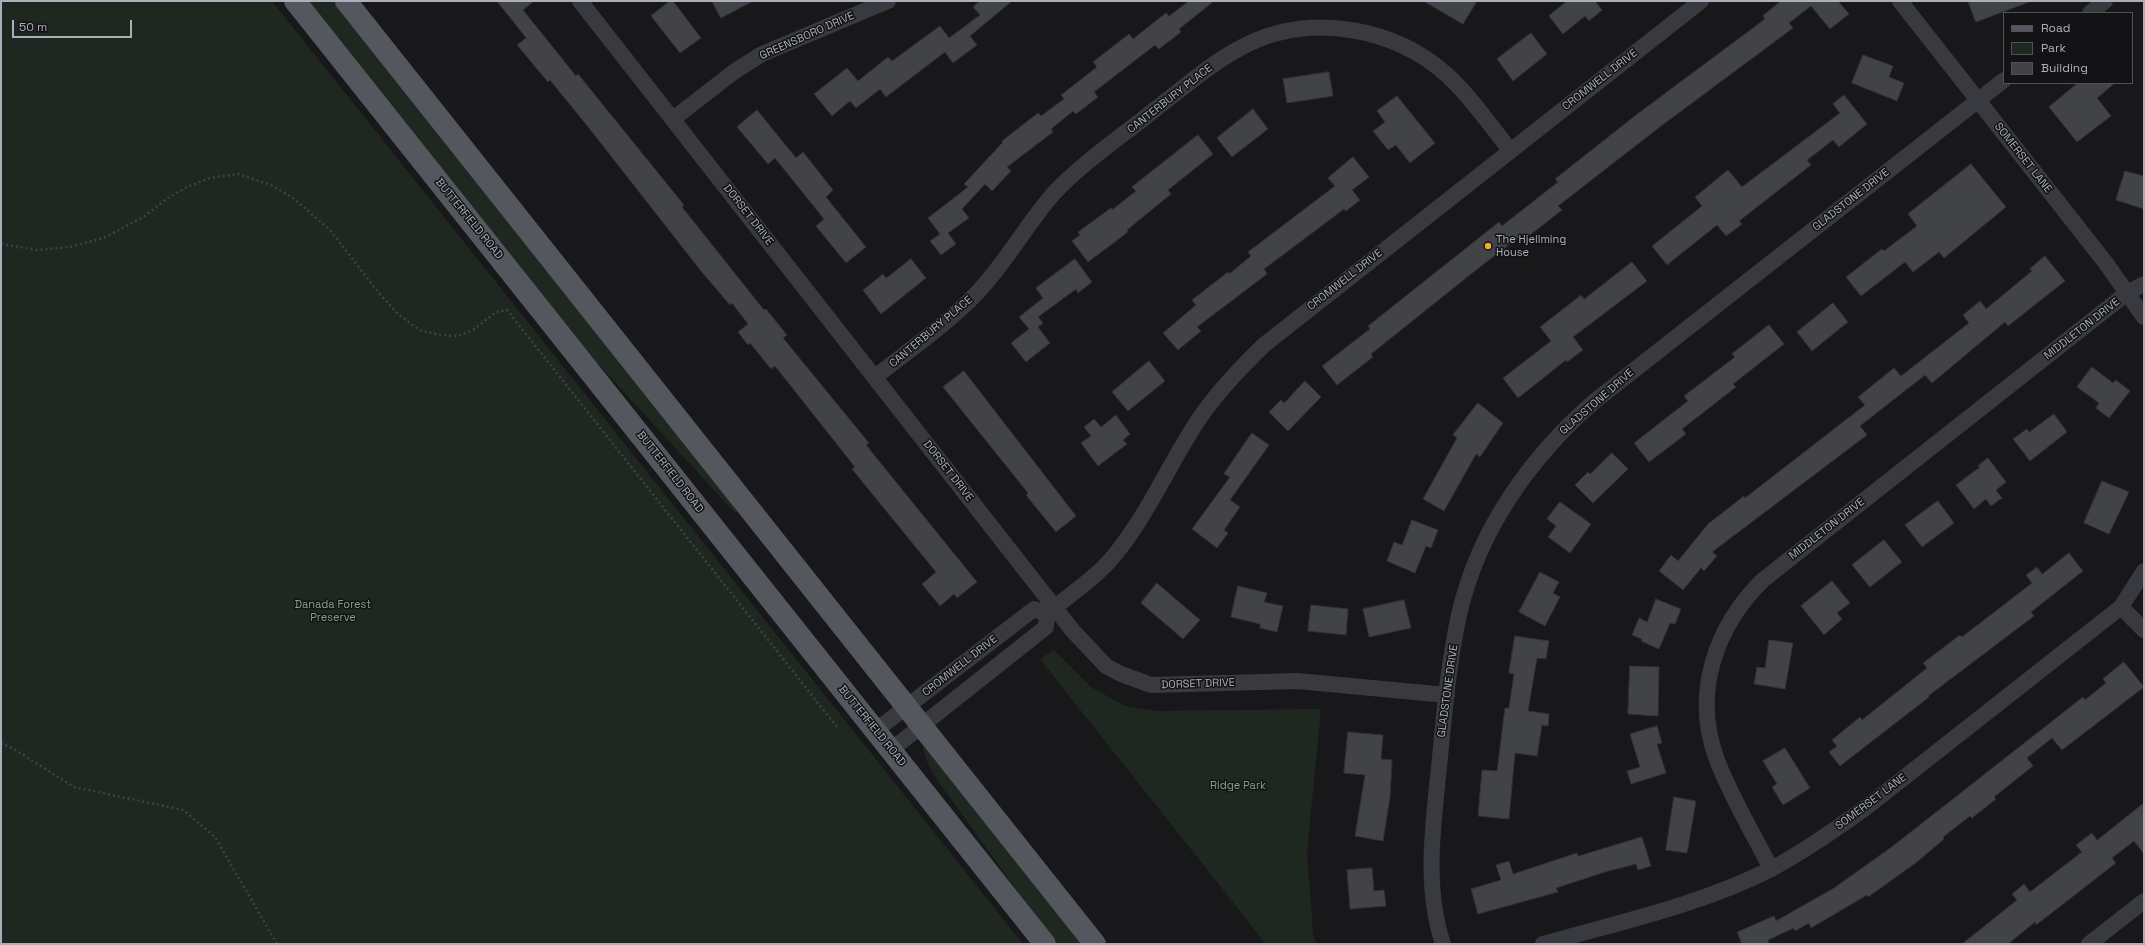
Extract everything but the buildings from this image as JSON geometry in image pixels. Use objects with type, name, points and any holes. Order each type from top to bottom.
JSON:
[{"type":"main road","name":"BUTTERFIELD ROAD","points":[[295,1],[1045,944]]},
{"type":"main road","points":[[346,1],[1095,944]]},
{"type":"street","name":"DORSET DRIVE","points":[[580,1],[875,377],[1050,611],[1106,666],[1121,674],[1151,685],[1297,681],[1447,695]]},
{"type":"street","name":"GREENSBORO DRIVE","points":[[673,119],[735,71],[762,54],[888,1]]},
{"type":"street","name":"CROMWELL DRIVE","points":[[891,750],[1046,627],[1050,611],[1097,573],[1119,550],[1141,517],[1195,424],[1218,394],[1246,362],[1286,326],[1701,1]]},
{"type":"street","name":"SOMERSET LANE","points":[[1900,1],[2128,293],[2144,317]]},
{"type":"street","points":[[2091,12],[2105,1]]},
{"type":"street","name":"CANTERBURY PLACE","points":[[875,377],[953,315],[976,294],[990,279],[1043,207],[1068,179],[1211,66],[1250,43],[1296,30],[1349,28],[1403,46],[1433,64],[1456,84],[1510,150]]},
{"type":"street","name":"GLADSTONE DRIVE","points":[[1443,944],[1435,913],[1431,867],[1434,815],[1447,695],[1459,615],[1477,561],[1491,531],[1516,488],[1537,459],[1559,434],[1596,400],[2003,81]]},
{"type":"street","name":"MIDDLETON DRIVE","points":[[1771,869],[1723,776],[1710,734],[1707,680],[1720,640],[1732,617],[1748,595],[1763,580],[2128,293],[2144,284]]},
{"type":"street","name":"SOMERSET LANE","points":[[1543,944],[1674,907],[1771,869],[1833,831],[1868,806],[2121,607],[2144,571]]},
{"type":"street","points":[[2121,607],[2144,630]]},
{"type":"street","name":"CROMWELL DRIVE","points":[[875,731],[1034,609],[1050,611]]},
{"type":"street","points":[[2089,944],[2144,901]]},
{"type":"path","points":[[1,244],[37,250],[70,247],[104,238],[143,217],[168,198],[187,188],[210,178],[238,174],[271,185],[292,197],[330,230],[378,292],[398,314],[419,330],[440,335],[458,336],[473,330],[496,312],[507,310],[837,727]]},
{"type":"path","points":[[1,743],[17,751],[74,787],[183,810],[215,837],[277,944]]},
{"type":"green space","name":"Danada Forest Preserve","points":[[1,1],[272,1],[1023,944],[1,944]]},
{"type":"green space","points":[[308,1],[334,1],[739,510],[735,513],[580,344]]},
{"type":"green space","name":"Ridge Park","points":[[1054,650],[1091,687],[1125,706],[1156,711],[1321,709],[1307,852],[1313,933],[1316,944],[1266,944],[1040,659]]},
{"type":"green space","points":[[925,745],[1084,944],[1058,944],[1023,899],[935,777],[925,755],[923,746]]},
{"type":"place","name":"The Hjellming House","points":[[1488,246]]}]
